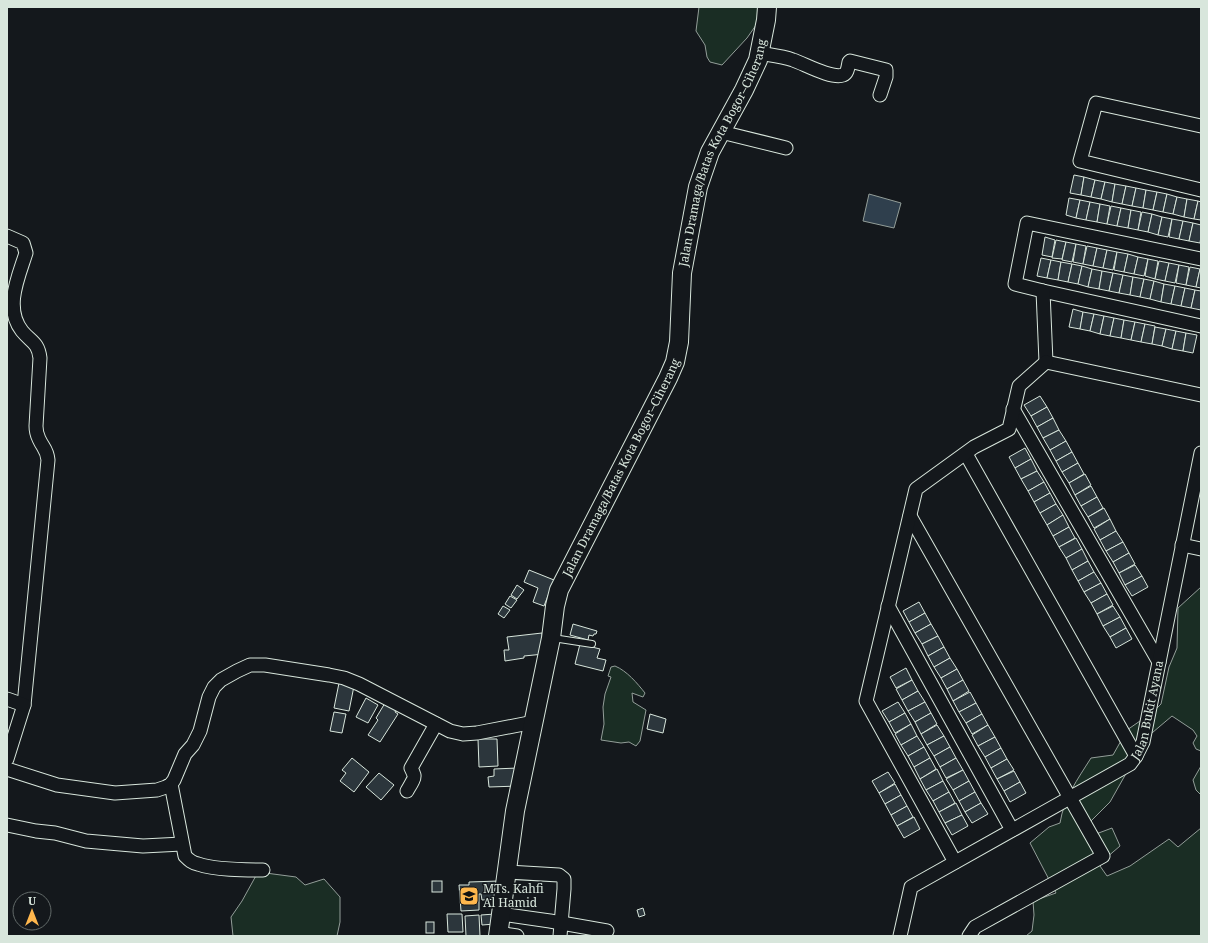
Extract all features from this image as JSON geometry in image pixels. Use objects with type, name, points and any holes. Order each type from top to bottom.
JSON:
[{"type":"street","name":"Jalan Dramaga/Batas Kota Bogor–Ciherang","points":[[498,934],[502,914],[506,872],[515,811],[551,638],[555,606],[559,590],[675,362],[679,342],[682,273],[698,187],[710,152],[754,70],[766,20],[767,7]]},
{"type":"street","points":[[759,53],[791,59],[832,75],[845,74],[850,61],[884,69],[886,70],[886,77],[880,95]]},
{"type":"street","points":[[1201,126],[1096,103],[1080,161],[1201,190]]},
{"type":"street","points":[[720,132],[786,148]]},
{"type":"street","points":[[1201,259],[1027,223],[1015,284],[1201,326]]},
{"type":"street","points":[[7,236],[23,243],[26,253],[13,294],[13,306],[18,325],[36,344],[39,352],[40,358],[36,426],[39,440],[45,448],[48,460],[24,705],[7,759]]},
{"type":"street","points":[[1043,291],[1046,362]]},
{"type":"street","points":[[1046,362],[1201,395]]},
{"type":"street","points":[[955,862],[866,701],[916,488],[974,447],[1009,429],[1019,386],[1046,362]]},
{"type":"street","points":[[1013,409],[1159,662]]},
{"type":"street","name":"Jalan Bukit Ayana","points":[[900,936],[911,887],[1130,764],[1136,756],[1143,742],[1201,453]]},
{"type":"street","points":[[966,454],[1136,756]]},
{"type":"street","points":[[910,516],[1103,856],[975,927],[969,936]]},
{"type":"street","points":[[1182,545],[1201,549]]},
{"type":"street","points":[[888,606],[1012,830]]},
{"type":"street","points":[[7,769],[57,785],[115,793],[157,790],[166,787],[174,780],[186,754],[200,732],[209,697],[214,687],[221,680],[236,671],[250,666],[265,666],[344,678],[359,684],[450,731],[463,734],[477,733],[534,722]]},
{"type":"street","points":[[7,699],[24,705]]},
{"type":"street","points":[[407,791],[414,778],[411,768],[436,724]]},
{"type":"street","points":[[170,784],[185,856],[190,861],[197,864],[220,868],[263,870]]},
{"type":"street","points":[[7,825],[55,833],[86,841],[143,846],[182,844]]},
{"type":"street","points":[[506,872],[550,875],[562,877],[564,879],[560,930]]},
{"type":"street","points":[[502,914],[550,921],[560,930],[606,931]]},
{"type":"street","points":[[498,934],[517,936]]},
{"type":"lane","points":[[551,638],[592,644]]},
{"type":"green space","points":[[699,7],[762,7],[761,18],[747,38],[722,65],[710,62],[707,57],[705,45],[696,31]]},
{"type":"green space","points":[[1201,587],[1201,751],[1196,749],[1193,743],[1197,736],[1193,730],[1172,716],[1146,738],[1110,802],[1086,826],[1096,834],[1112,828],[1120,846],[1106,858],[1100,866],[1107,876],[1130,866],[1169,839],[1178,847],[1201,828],[1201,936],[1026,936],[1032,931],[1034,915],[1033,901],[1056,893],[1030,843],[1049,827],[1060,823],[1068,797],[1091,758],[1113,755],[1127,730],[1153,712],[1161,704],[1169,667],[1177,648],[1178,608]]},
{"type":"green space","points":[[615,666],[628,674],[645,693],[643,697],[632,693],[633,702],[646,710],[640,741],[636,746],[629,742],[621,743],[601,740],[604,724],[603,707],[605,694],[611,677],[608,676],[611,667]]},
{"type":"green space","points":[[1201,766],[1201,795],[1196,790],[1193,780]]},
{"type":"green space","points":[[258,872],[296,877],[305,885],[324,879],[340,897],[340,922],[337,936],[233,936],[231,917],[242,901]]},
{"type":"water","points":[[869,194],[901,203],[894,228],[863,221]]},
{"type":"building","points":[[1074,175],[1084,177],[1081,195],[1070,193]]},
{"type":"building","points":[[1084,177],[1095,180],[1091,197],[1081,195]]},
{"type":"building","points":[[1095,180],[1105,182],[1101,199],[1091,197]]},
{"type":"building","points":[[1105,182],[1115,184],[1112,202],[1101,199]]},
{"type":"building","points":[[1115,184],[1126,186],[1122,204],[1112,202]]},
{"type":"building","points":[[1126,186],[1136,188],[1132,206],[1122,204]]},
{"type":"building","points":[[1136,188],[1146,190],[1143,208],[1132,206]]},
{"type":"building","points":[[1146,190],[1157,192],[1153,210],[1143,208]]},
{"type":"building","points":[[1157,192],[1167,194],[1163,212],[1153,210]]},
{"type":"building","points":[[1167,194],[1177,197],[1173,214],[1163,212]]},
{"type":"building","points":[[1177,197],[1187,199],[1184,217],[1173,214]]},
{"type":"building","points":[[1069,198],[1080,200],[1076,218],[1066,215]]},
{"type":"building","points":[[1187,199],[1198,201],[1194,219],[1184,217]]},
{"type":"building","points":[[1080,200],[1090,202],[1086,220],[1076,218]]},
{"type":"building","points":[[1198,201],[1201,202],[1201,220],[1194,219]]},
{"type":"building","points":[[1090,202],[1100,204],[1097,222],[1086,220]]},
{"type":"building","points":[[1100,204],[1110,206],[1107,224],[1097,222]]},
{"type":"building","points":[[1111,206],[1121,208],[1117,226],[1107,224]]},
{"type":"building","points":[[1121,208],[1131,210],[1128,228],[1117,226]]},
{"type":"building","points":[[1131,210],[1141,212],[1138,230],[1128,228]]},
{"type":"building","points":[[1142,212],[1152,214],[1148,232],[1138,230]]},
{"type":"building","points":[[1152,214],[1162,217],[1158,235],[1148,232]]},
{"type":"building","points":[[1162,217],[1172,219],[1168,237],[1158,235]]},
{"type":"building","points":[[1172,219],[1183,221],[1179,239],[1169,237]]},
{"type":"building","points":[[1183,221],[1193,223],[1189,241],[1179,239]]},
{"type":"building","points":[[1193,223],[1201,225],[1200,243],[1189,241]]},
{"type":"building","points":[[1045,237],[1055,240],[1052,257],[1042,255]]},
{"type":"building","points":[[1056,240],[1066,242],[1062,259],[1052,258]]},
{"type":"building","points":[[1066,242],[1076,244],[1072,262],[1062,260]]},
{"type":"building","points":[[1076,244],[1086,246],[1083,264],[1073,262]]},
{"type":"building","points":[[1087,246],[1097,248],[1093,266],[1083,264]]},
{"type":"building","points":[[1097,248],[1107,250],[1103,268],[1093,266]]},
{"type":"building","points":[[1107,250],[1117,252],[1113,270],[1103,268]]},
{"type":"building","points":[[1117,252],[1128,254],[1124,272],[1114,270]]},
{"type":"building","points":[[1128,254],[1138,257],[1134,274],[1124,272]]},
{"type":"building","points":[[1138,257],[1148,259],[1144,276],[1134,274]]},
{"type":"building","points":[[1041,258],[1051,260],[1047,278],[1037,276]]},
{"type":"building","points":[[1148,259],[1158,261],[1155,279],[1145,276]]},
{"type":"building","points":[[1051,260],[1061,262],[1058,280],[1047,278]]},
{"type":"building","points":[[1159,261],[1169,263],[1165,281],[1155,279]]},
{"type":"building","points":[[1061,262],[1072,264],[1068,282],[1058,280]]},
{"type":"building","points":[[1169,263],[1179,265],[1175,283],[1165,281]]},
{"type":"building","points":[[1072,264],[1082,266],[1078,284],[1068,282]]},
{"type":"building","points":[[1179,265],[1189,267],[1186,285],[1176,283]]},
{"type":"building","points":[[1082,266],[1092,269],[1088,287],[1078,284]]},
{"type":"building","points":[[1190,267],[1200,269],[1196,287],[1186,285]]},
{"type":"building","points":[[1092,269],[1102,271],[1099,289],[1088,287]]},
{"type":"building","points":[[1201,269],[1201,288],[1196,287]]},
{"type":"building","points":[[1102,271],[1113,273],[1109,291],[1099,289]]},
{"type":"building","points":[[1113,273],[1123,275],[1119,293],[1109,291]]},
{"type":"building","points":[[1123,275],[1133,277],[1130,295],[1119,293]]},
{"type":"building","points":[[1133,277],[1144,279],[1140,297],[1130,295]]},
{"type":"building","points":[[1144,279],[1154,281],[1150,299],[1140,297]]},
{"type":"building","points":[[1154,281],[1164,284],[1161,302],[1150,299]]},
{"type":"building","points":[[1164,284],[1175,286],[1171,304],[1161,302]]},
{"type":"building","points":[[1175,286],[1185,288],[1181,306],[1171,304]]},
{"type":"building","points":[[1185,288],[1195,290],[1191,308],[1181,306]]},
{"type":"building","points":[[1195,290],[1201,291],[1201,310],[1191,308]]},
{"type":"building","points":[[1073,309],[1083,312],[1080,329],[1069,327]]},
{"type":"building","points":[[1083,312],[1094,314],[1090,331],[1080,329]]},
{"type":"building","points":[[1094,314],[1104,316],[1100,334],[1090,331]]},
{"type":"building","points":[[1104,316],[1114,318],[1110,336],[1100,334]]},
{"type":"building","points":[[1114,318],[1124,320],[1121,338],[1110,336]]},
{"type":"building","points":[[1124,320],[1135,322],[1131,340],[1121,338]]},
{"type":"building","points":[[1135,322],[1145,324],[1141,342],[1131,340]]},
{"type":"building","points":[[1145,324],[1155,326],[1152,344],[1141,342]]},
{"type":"building","points":[[1155,327],[1166,329],[1162,346],[1152,344]]},
{"type":"building","points":[[1166,329],[1176,331],[1172,349],[1162,346]]},
{"type":"building","points":[[1176,331],[1186,333],[1183,351],[1172,349]]},
{"type":"building","points":[[1186,333],[1197,335],[1193,353],[1183,351]]},
{"type":"building","points":[[1040,396],[1047,407],[1031,416],[1024,405]]},
{"type":"building","points":[[1047,407],[1053,418],[1037,427],[1031,416]]},
{"type":"building","points":[[1053,418],[1059,430],[1043,438],[1037,427]]},
{"type":"building","points":[[1059,430],[1066,441],[1050,450],[1043,438]]},
{"type":"building","points":[[1066,441],[1072,452],[1056,461],[1050,450]]},
{"type":"building","points":[[1025,448],[1031,459],[1015,468],[1009,457]]},
{"type":"building","points":[[1072,452],[1078,463],[1062,472],[1056,461]]},
{"type":"building","points":[[1031,459],[1037,471],[1021,479],[1015,468]]},
{"type":"building","points":[[1078,463],[1084,474],[1069,483],[1062,472]]},
{"type":"building","points":[[1037,471],[1044,482],[1028,491],[1021,479]]},
{"type":"building","points":[[1085,474],[1091,485],[1075,495],[1069,483]]},
{"type":"building","points":[[1044,482],[1050,493],[1034,502],[1028,491]]},
{"type":"building","points":[[1091,486],[1097,497],[1081,506],[1075,495]]},
{"type":"building","points":[[1050,493],[1056,504],[1040,513],[1034,502]]},
{"type":"building","points":[[1097,497],[1103,508],[1088,517],[1081,506]]},
{"type":"building","points":[[1056,504],[1063,515],[1047,525],[1040,513]]},
{"type":"building","points":[[1104,508],[1110,519],[1094,528],[1088,517]]},
{"type":"building","points":[[1063,515],[1069,527],[1053,536],[1047,525]]},
{"type":"building","points":[[1110,519],[1116,531],[1100,540],[1094,529]]},
{"type":"building","points":[[1069,527],[1075,538],[1059,547],[1053,536]]},
{"type":"building","points":[[1116,531],[1123,542],[1106,551],[1100,540]]},
{"type":"building","points":[[1076,538],[1082,549],[1066,558],[1059,547]]},
{"type":"building","points":[[1123,542],[1129,553],[1113,562],[1106,551]]},
{"type":"building","points":[[1082,549],[1088,561],[1072,570],[1066,558]]},
{"type":"building","points":[[1129,553],[1135,564],[1119,573],[1113,562]]},
{"type":"building","points":[[1088,561],[1094,572],[1078,581],[1072,570]]},
{"type":"building","points":[[1135,565],[1142,576],[1125,585],[1119,573]]},
{"type":"building","points":[[529,570],[554,580],[544,606],[533,602],[538,588],[524,582]]},
{"type":"building","points":[[1094,572],[1101,583],[1084,592],[1078,581]]},
{"type":"building","points":[[1142,576],[1148,587],[1132,596],[1125,585]]},
{"type":"building","points":[[1101,583],[1107,594],[1091,603],[1084,592]]},
{"type":"building","points":[[517,585],[524,590],[517,599],[511,595]]},
{"type":"building","points":[[1107,594],[1113,605],[1097,614],[1091,603]]},
{"type":"building","points":[[510,596],[517,600],[511,608],[505,604]]},
{"type":"building","points":[[919,602],[925,613],[909,622],[903,611]]},
{"type":"building","points":[[503,606],[510,610],[504,618],[498,614]]},
{"type":"building","points":[[1113,606],[1120,617],[1103,626],[1097,614]]},
{"type":"building","points":[[925,613],[931,624],[915,633],[909,622]]},
{"type":"building","points":[[1120,617],[1126,628],[1110,637],[1103,626]]},
{"type":"building","points":[[573,624],[597,631],[596,634],[593,636],[589,635],[588,640],[570,635]]},
{"type":"building","points":[[931,624],[938,636],[922,644],[915,633]]},
{"type":"building","points":[[1126,628],[1132,639],[1116,648],[1110,637]]},
{"type":"building","points":[[542,633],[544,654],[524,656],[524,658],[505,661],[504,650],[509,650],[507,637]]},
{"type":"building","points":[[938,636],[944,647],[928,656],[922,644]]},
{"type":"building","points":[[580,644],[600,649],[597,658],[606,660],[603,671],[575,664]]},
{"type":"building","points":[[944,647],[950,658],[934,667],[928,656]]},
{"type":"building","points":[[950,658],[957,669],[941,678],[934,667]]},
{"type":"building","points":[[906,668],[912,680],[896,688],[890,677]]},
{"type":"building","points":[[957,669],[963,680],[947,689],[941,678]]},
{"type":"building","points":[[912,680],[918,691],[902,700],[896,689]]},
{"type":"building","points":[[963,680],[969,691],[953,701],[947,689]]},
{"type":"building","points":[[339,683],[354,686],[349,711],[334,708]]},
{"type":"building","points":[[918,691],[925,702],[908,711],[902,700]]},
{"type":"building","points":[[970,692],[976,703],[959,712],[953,701]]},
{"type":"building","points":[[366,698],[378,705],[368,723],[356,717]]},
{"type":"building","points":[[898,702],[905,713],[889,722],[882,711]]},
{"type":"building","points":[[925,702],[931,713],[915,722],[908,711]]},
{"type":"building","points":[[385,703],[396,710],[395,712],[398,714],[380,742],[368,735],[378,720],[376,718]]},
{"type":"building","points":[[976,703],[982,714],[966,723],[959,712]]},
{"type":"building","points":[[334,712],[346,714],[342,733],[330,731]]},
{"type":"building","points":[[905,713],[911,724],[895,733],[889,722]]},
{"type":"building","points":[[931,713],[937,724],[921,734],[915,722]]},
{"type":"building","points":[[650,714],[666,719],[663,733],[647,729]]},
{"type":"building","points":[[982,714],[988,725],[972,734],[966,723]]},
{"type":"building","points":[[911,724],[917,736],[901,745],[895,734]]},
{"type":"building","points":[[937,725],[944,736],[927,745],[921,734]]},
{"type":"building","points":[[988,725],[995,737],[978,746],[972,735]]},
{"type":"building","points":[[917,736],[924,747],[908,756],[901,745]]},
{"type":"building","points":[[944,736],[950,747],[934,756],[927,745]]},
{"type":"building","points":[[995,737],[1001,748],[985,757],[978,746]]},
{"type":"building","points":[[478,739],[497,739],[498,766],[479,767]]},
{"type":"building","points":[[924,747],[930,758],[914,767],[908,756]]},
{"type":"building","points":[[950,747],[956,758],[940,767],[934,756]]},
{"type":"building","points":[[1001,748],[1007,759],[991,768],[985,757]]},
{"type":"building","points":[[352,758],[369,772],[354,792],[340,781],[346,773],[342,770]]},
{"type":"building","points":[[930,758],[936,769],[920,779],[914,767]]},
{"type":"building","points":[[956,758],[963,770],[946,778],[940,767]]},
{"type":"building","points":[[1007,759],[1014,770],[997,779],[991,768]]},
{"type":"building","points":[[518,768],[519,786],[489,787],[488,777],[494,776],[494,769]]},
{"type":"building","points":[[937,769],[943,781],[926,790],[920,779]]},
{"type":"building","points":[[963,770],[969,781],[953,790],[946,779]]},
{"type":"building","points":[[1014,771],[1020,782],[1004,791],[997,779]]},
{"type":"building","points":[[888,772],[895,783],[879,793],[872,781]]},
{"type":"building","points":[[379,773],[394,785],[381,800],[366,787]]},
{"type":"building","points":[[943,781],[949,792],[933,801],[926,790]]},
{"type":"building","points":[[969,781],[975,792],[959,801],[953,790]]},
{"type":"building","points":[[1020,782],[1026,793],[1010,802],[1004,791]]},
{"type":"building","points":[[895,784],[901,795],[885,804],[879,793]]},
{"type":"building","points":[[949,792],[955,803],[939,812],[933,801]]},
{"type":"building","points":[[975,792],[981,803],[965,812],[959,801]]},
{"type":"building","points":[[901,795],[907,806],[891,815],[885,804]]},
{"type":"building","points":[[956,803],[962,815],[945,823],[939,812]]},
{"type":"building","points":[[981,803],[988,814],[972,823],[965,812]]},
{"type":"building","points":[[907,806],[913,817],[897,826],[891,815]]},
{"type":"building","points":[[962,815],[968,826],[952,835],[945,823]]},
{"type":"building","points":[[914,817],[920,829],[904,838],[897,826]]},
{"type":"building","points":[[432,881],[442,881],[442,892],[432,892]]},
{"type":"building","name":"MTs. Kahfi Al Hamid","points":[[499,881],[500,899],[482,900],[481,894],[479,894],[479,910],[461,911],[459,885],[469,885],[469,882]]},
{"type":"building","points":[[643,908],[645,915],[639,917],[637,910]]},
{"type":"building","points":[[447,914],[462,914],[463,932],[448,932]]},
{"type":"building","points":[[495,914],[495,924],[482,925],[481,915]]},
{"type":"building","points":[[479,915],[480,936],[466,936],[465,916]]},
{"type":"building","points":[[426,922],[434,922],[434,933],[426,933]]},
{"type":"place","name":"MTs. Kahfi Al Hamid","points":[[469,896]]}]
